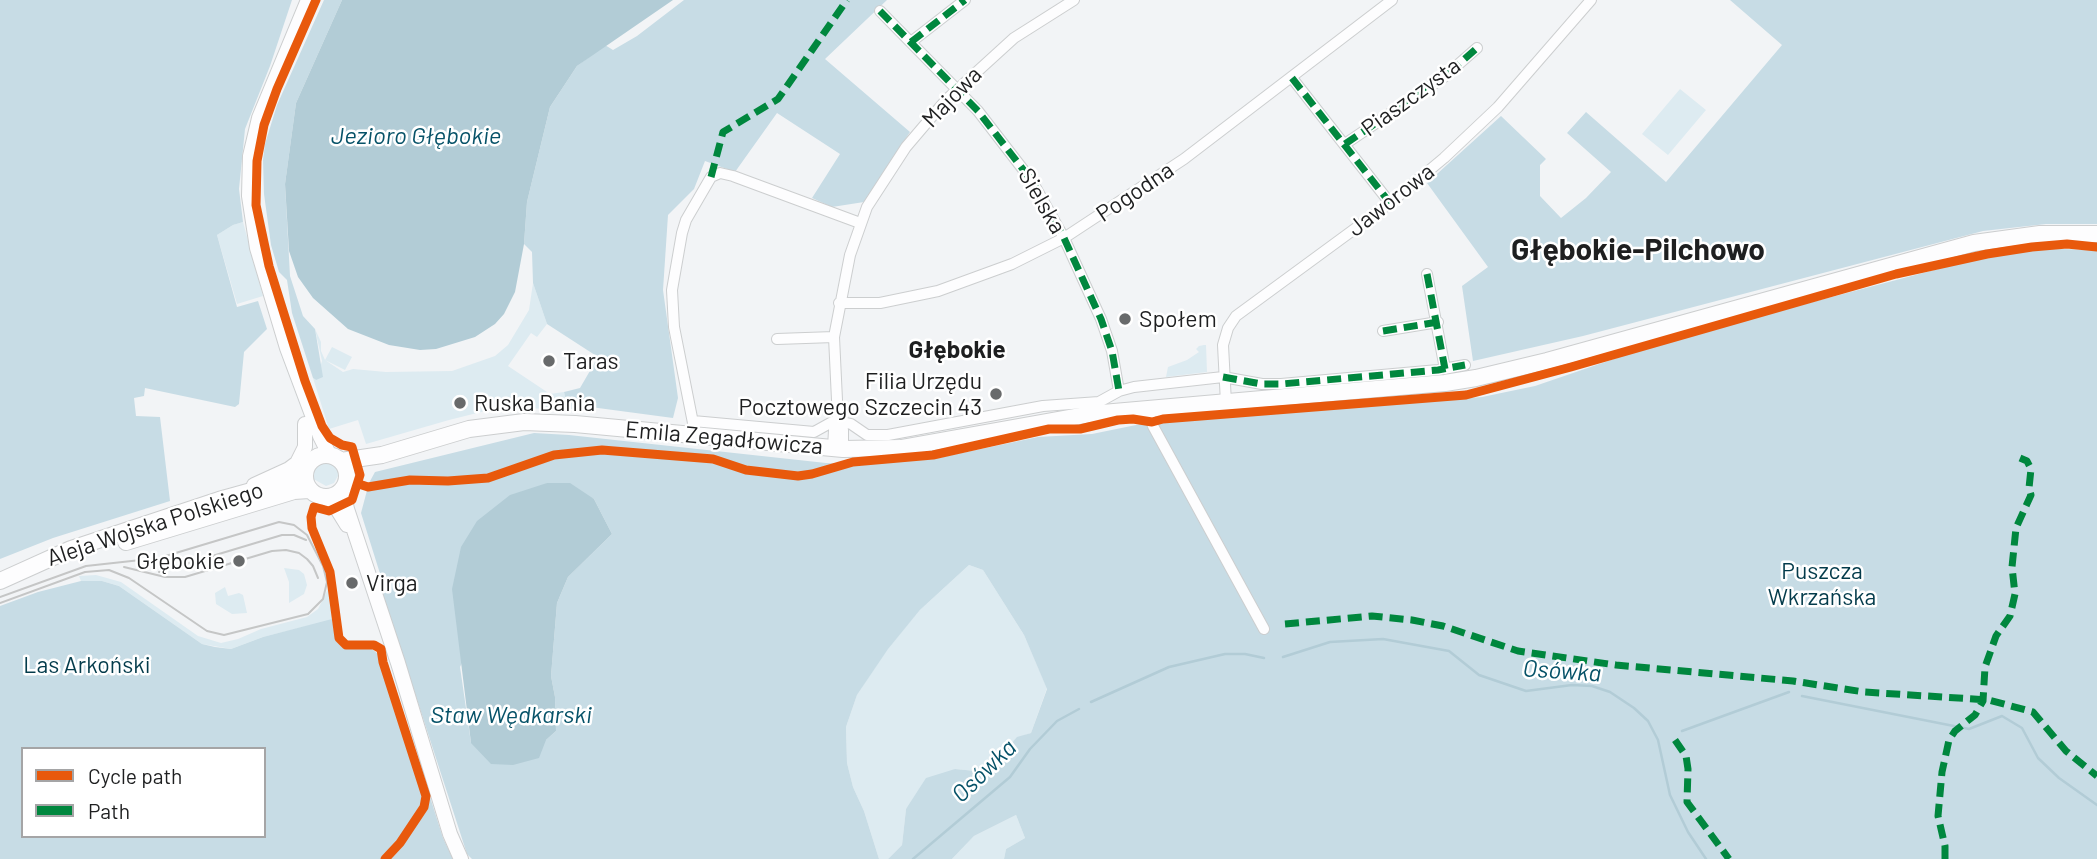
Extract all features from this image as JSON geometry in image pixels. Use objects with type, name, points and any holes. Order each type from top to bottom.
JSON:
[{"type":"main road","name":"Emila Zegadłowicza","points":[[345,485],[355,471],[382,456],[453,433],[508,423],[555,422],[693,428],[838,448],[901,448],[1060,419],[1476,378],[1974,243],[2040,234],[2097,234]]},
{"type":"main road","name":"Emila Zegadłowicza","points":[[322,461],[382,456]]},
{"type":"main road","points":[[322,461],[345,468],[345,485],[334,495],[326,497],[309,490],[304,479],[322,461]]},
{"type":"main road","name":"Aleja Wojska Polskiego","points":[[3,580],[71,549],[219,500],[290,480],[322,461]]},
{"type":"main road","name":"Aleja Wojska Polskiego","points":[[3,580],[294,491],[309,490]]},
{"type":"street","points":[[308,0],[263,105],[253,137],[248,176],[249,209],[305,424],[322,461]]},
{"type":"street","points":[[911,42],[965,0]]},
{"type":"street","name":"Majowa","points":[[838,448],[843,430],[838,421],[834,337],[839,303],[860,223],[875,194],[906,146],[958,88],[1014,38],[1074,0]]},
{"type":"street","name":"Pogodna","points":[[839,303],[880,303],[938,291],[1012,264],[1064,239],[1153,182],[1392,0]]},
{"type":"street","name":"Jaworowa","points":[[1226,402],[1223,343],[1228,328],[1237,316],[1390,203],[1444,158],[1485,121],[1591,0]]},
{"type":"street","name":"Sielska","points":[[880,11],[958,88],[1019,162],[1064,239],[1105,329],[1119,391]]},
{"type":"street","name":"Piaszczysta","points":[[1345,144],[1444,77],[1477,48]]},
{"type":"street","name":"Piaszczysta","points":[[1292,78],[1390,203]]},
{"type":"street","points":[[860,223],[733,176],[720,173],[711,177],[687,220],[672,290],[672,318],[693,428],[814,432],[838,421],[850,424],[867,435],[888,435],[1043,406],[1099,402],[1119,391],[1134,387],[1223,377],[1262,384],[1281,384],[1465,365]]},
{"type":"street","points":[[1427,274],[1445,369]]},
{"type":"street","points":[[1383,331],[1438,322]]},
{"type":"street","points":[[777,339],[834,337]]},
{"type":"street","points":[[287,348],[320,436],[322,461]]},
{"type":"street","points":[[1147,409],[1153,426],[1264,629]]},
{"type":"street","points":[[219,500],[295,465],[305,447],[305,424]]},
{"type":"street","points":[[345,485],[357,541],[395,653],[450,835],[461,859]]},
{"type":"street","points":[[326,497],[334,504],[357,541]]},
{"type":"shaded area","points":[[1680,89],[1706,110],[1668,155],[1642,134]]},
{"type":"shaded area","points":[[243,222],[263,296],[237,304],[217,235]]},
{"type":"shaded area","points":[[533,283],[547,324],[537,337],[531,333],[508,366],[550,394],[564,392],[568,409],[497,408],[366,444],[358,420],[329,429],[313,378],[316,380],[322,361],[315,329],[325,360],[343,372],[353,369],[386,372],[452,371],[495,356],[508,345],[529,310]]},
{"type":"shaded area","points":[[1206,345],[1207,372],[1166,377],[1168,367],[1187,360],[1199,352],[1196,349],[1199,346]]},
{"type":"shaded area","points":[[332,347],[352,357],[345,370],[325,360]]},
{"type":"shaded area","points":[[328,461],[337,467],[339,474],[334,483],[326,486],[310,477],[318,464]]},
{"type":"shaded area","points":[[969,565],[983,570],[1024,635],[1047,688],[1031,733],[1017,738],[985,772],[955,769],[906,809],[902,845],[888,859],[879,859],[847,763],[846,727],[857,695],[887,649],[920,610]]},
{"type":"shaded area","points":[[284,568],[299,570],[304,574],[307,585],[304,594],[289,603],[289,582]]},
{"type":"shaded area","points":[[96,575],[121,582],[198,636],[221,643],[307,617],[318,609],[329,587],[338,643],[332,620],[263,637],[231,649],[202,644],[119,586],[102,581],[81,581],[79,576]]},
{"type":"shaded area","points":[[225,587],[228,596],[239,593],[243,595],[247,613],[232,614],[216,604],[215,593]]},
{"type":"shaded area","points":[[1016,815],[1025,838],[1006,849],[1004,859],[952,859],[974,836]]},
{"type":"green space","points":[[0,0],[292,0],[245,129],[239,189],[243,222],[217,235],[237,307],[258,301],[267,329],[244,352],[239,404],[235,407],[145,388],[144,396],[134,398],[136,416],[160,417],[170,501],[53,538],[0,559]]},
{"type":"green space","points":[[324,0],[342,0],[296,103],[285,184],[290,276],[303,316],[315,329],[323,377],[316,380],[313,378],[292,313],[287,280],[279,272],[271,245],[264,194],[263,160],[277,105]]},
{"type":"green space","points":[[684,0],[887,0],[825,59],[910,132],[864,202],[832,207],[812,198],[840,154],[777,113],[735,172],[705,161],[694,189],[668,215],[663,290],[678,398],[673,418],[583,406],[580,409],[568,409],[564,392],[580,388],[598,357],[547,324],[533,283],[532,252],[524,244],[527,202],[550,107],[577,66],[605,45],[613,50],[637,36]]},
{"type":"green space","points":[[1730,0],[2097,0],[2097,224],[2046,224],[1983,231],[1583,336],[1473,361],[1462,286],[1488,267],[1427,183],[1501,116],[1546,159],[1540,165],[1540,196],[1561,218],[1586,198],[1611,172],[1567,133],[1586,112],[1666,182],[1782,45]]},
{"type":"green space","name":"Puszcza Wkrzańska","points":[[2025,248],[2097,250],[2097,859],[1004,859],[1006,849],[1025,838],[1016,815],[974,836],[952,859],[888,859],[902,845],[906,809],[926,778],[955,769],[986,772],[1017,737],[1031,733],[1047,689],[1024,635],[983,570],[969,565],[920,610],[888,649],[857,695],[846,727],[847,763],[853,787],[864,811],[879,859],[472,859],[467,854],[379,582],[382,580],[361,513],[369,483],[375,472],[534,433],[853,464],[933,459],[1038,437],[1092,434],[1141,424],[1482,397],[1535,386],[1646,348]],"holes":[[[547,483],[594,499],[612,534],[568,577],[557,603],[551,676],[556,731],[546,740],[471,743],[460,667]]]},
{"type":"green space","name":"Las Arkoński","points":[[81,581],[102,581],[119,586],[202,644],[231,649],[263,637],[332,619],[336,641],[346,649],[372,649],[378,654],[384,652],[443,838],[453,859],[0,859],[0,606],[38,592]]},
{"type":"water","name":"Jezioro Głębokie","points":[[342,0],[673,0],[577,66],[550,107],[527,202],[524,244],[515,292],[504,314],[495,324],[475,337],[436,349],[420,350],[389,345],[348,329],[313,298],[298,277],[289,251],[285,184],[296,103]]},
{"type":"water","name":"Staw Wędkarski","points":[[547,483],[570,483],[594,499],[612,534],[568,577],[557,603],[551,676],[556,731],[546,740],[539,758],[513,765],[491,764],[471,743],[452,589],[461,547],[477,521],[510,495]]},
{"type":"waterway","name":"Osówka","points":[[1283,657],[1330,642],[1383,639],[1449,651],[1479,675],[1526,691],[1572,685],[1592,686],[1610,692],[1648,721],[1658,740],[1670,795],[1688,832],[1706,859]]},
{"type":"waterway","name":"Osówka","points":[[1091,702],[1169,667],[1225,654],[1264,658]]},
{"type":"waterway","points":[[1682,731],[1789,692]]},
{"type":"waterway","points":[[1802,696],[1969,729],[2002,716],[2022,728],[2038,758],[2059,778],[2097,805]]},
{"type":"waterway","name":"Osówka","points":[[913,859],[1010,777],[1030,749],[1057,721],[1079,709]]},
{"type":"tram line","points":[[0,597],[86,566],[159,558],[279,522],[294,525],[307,535],[323,566],[327,582],[323,599],[308,614],[224,635],[207,631],[129,578],[109,570],[85,572],[0,603]]},
{"type":"tram line","points":[[159,572],[282,535],[294,535],[306,540]]},
{"type":"tram line","points":[[124,567],[165,577],[185,577],[272,551],[286,550],[299,553],[307,559],[318,578]]},
{"type":"marked path","points":[[711,177],[723,132],[778,99],[847,0]]},
{"type":"marked path","points":[[911,42],[965,0]]},
{"type":"marked path","points":[[880,11],[978,111],[1032,181],[1064,238],[1101,319],[1112,351],[1119,391]]},
{"type":"marked path","points":[[1345,144],[1444,77],[1477,48]]},
{"type":"marked path","points":[[1292,78],[1390,203]]},
{"type":"marked path","points":[[1427,274],[1445,369]]},
{"type":"marked path","points":[[1383,331],[1438,322]]},
{"type":"marked path","points":[[1223,377],[1262,384],[1281,384],[1438,370],[1465,365]]},
{"type":"marked path","points":[[1945,859],[1938,816],[1942,772],[1949,740],[1955,731],[1975,715],[1983,701],[1985,667],[1996,636],[2010,616],[2015,594],[2012,567],[2016,528],[2031,495],[2031,469],[2027,461],[2020,458]]},
{"type":"marked path","points":[[1285,624],[1372,616],[1412,620],[1443,626],[1518,651],[1616,665],[1793,681],[1864,692],[1989,700],[2033,712],[2066,751],[2097,776]]},
{"type":"marked path","points":[[1675,740],[1686,756],[1687,802],[1729,859]]},
{"type":"cycle path","points":[[316,0],[264,125],[257,161],[256,205],[269,266],[322,426],[330,438],[352,447],[360,475],[352,500],[329,511],[314,507],[311,517],[312,528],[330,572],[339,638],[346,645],[374,645],[381,649],[426,796],[424,807],[400,843],[385,859]]},
{"type":"cycle path","points":[[359,484],[368,487],[410,480],[488,478],[554,455],[602,450],[713,459],[746,470],[798,476],[853,462],[933,455],[1049,429],[1080,429],[1118,420],[1152,422],[1466,395],[1896,274],[2032,247],[2067,244],[2097,247]]},
{"type":"place","name":"Społem","points":[[1125,319]]},
{"type":"place","name":"Taras","points":[[549,361]]},
{"type":"place","name":"Filia Urzędu Pocztowego Szczecin 43","points":[[996,394]]},
{"type":"place","name":"Ruska Bania","points":[[460,403]]},
{"type":"place","name":"Głębokie","points":[[239,561]]},
{"type":"place","name":"Virga","points":[[352,583]]},
{"type":"district","name":"Głębokie-Pilchowo","points":[[1638,250]]},
{"type":"district","name":"Głębokie","points":[[957,350]]}]
